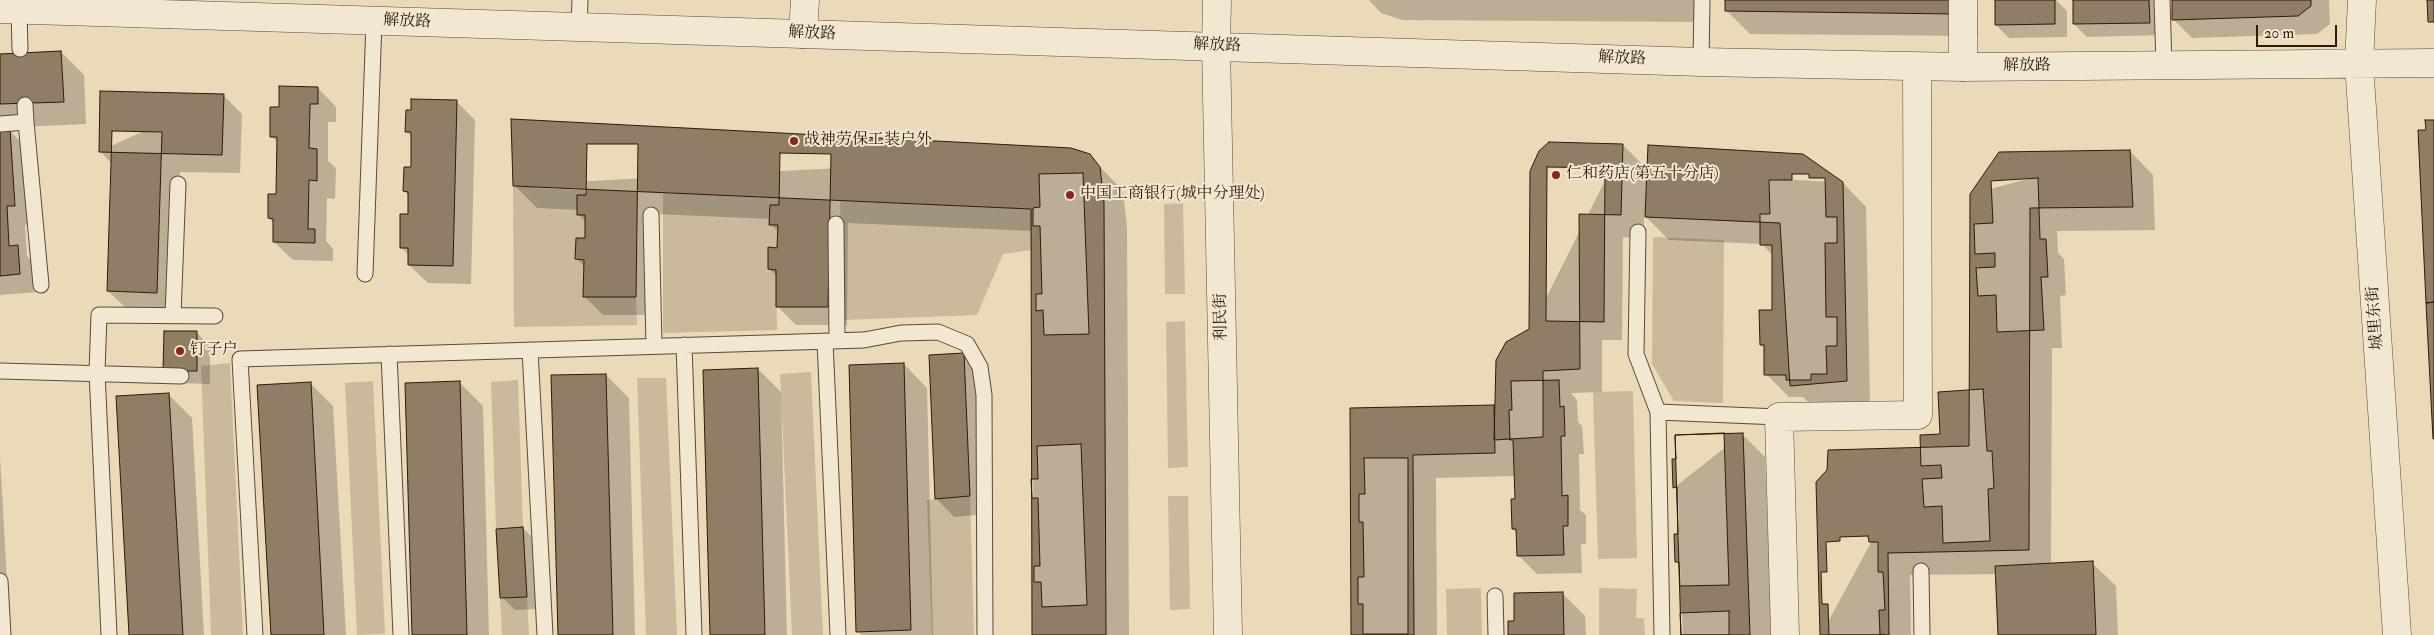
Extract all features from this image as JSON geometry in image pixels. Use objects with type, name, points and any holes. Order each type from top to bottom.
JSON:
[{"type":"street","points":[[803,34],[805,0]]},
{"type":"street","name":"利民街","points":[[1217,0],[1216,46],[1228,635]]},
{"type":"street","points":[[1963,0],[1964,67]]},
{"type":"street","name":"城里东街","points":[[2362,0],[2359,63],[2397,635]]},
{"type":"street","name":"解放路","points":[[9,10],[102,6],[296,9],[374,21],[1917,67],[2434,63]]},
{"type":"street","points":[[1785,635],[1779,417],[1918,415],[1917,67]]},
{"type":"lane","points":[[579,27],[580,0]]},
{"type":"lane","points":[[1701,62],[1702,0]]},
{"type":"lane","points":[[2162,0],[2164,66]]},
{"type":"lane","points":[[9,10],[20,49]]},
{"type":"lane","points":[[364,274],[374,21]]},
{"type":"lane","points":[[25,105],[41,286]]},
{"type":"lane","points":[[0,124],[26,122]]},
{"type":"lane","points":[[172,316],[178,184]]},
{"type":"lane","points":[[651,215],[654,346]]},
{"type":"lane","points":[[836,224],[831,341],[838,635]]},
{"type":"lane","points":[[1638,232],[1636,354],[1658,412],[1662,635]]},
{"type":"lane","points":[[109,635],[97,372],[99,314],[215,316]]},
{"type":"lane","points":[[255,635],[240,359],[831,341],[938,332],[967,344],[980,367],[984,396],[985,635]]},
{"type":"lane","points":[[684,345],[694,635]]},
{"type":"lane","points":[[530,350],[545,635]]},
{"type":"lane","points":[[389,354],[401,635]]},
{"type":"lane","points":[[0,370],[181,376]]},
{"type":"lane","points":[[1658,412],[1779,417]]},
{"type":"lane","points":[[1921,571],[1922,635]]},
{"type":"lane","points":[[0,581],[3,635]]},
{"type":"lane","points":[[1496,596],[1496,635]]},
{"type":"shaded area","points":[[513,186],[584,189],[586,195],[577,195],[577,214],[585,215],[585,238],[576,238],[575,259],[584,260],[583,296],[636,297],[637,325],[514,327]]},
{"type":"shaded area","points":[[663,193],[779,197],[779,205],[770,205],[769,224],[778,225],[777,248],[768,248],[768,269],[776,270],[777,330],[663,333]]},
{"type":"shaded area","points":[[840,201],[1031,209],[1031,250],[1003,254],[977,315],[843,320]]},
{"type":"shaded area","points":[[1183,203],[1185,294],[1165,294],[1164,204]]},
{"type":"shaded area","points":[[1653,237],[1724,240],[1723,403],[1674,401],[1652,364]]},
{"type":"shaded area","points":[[1185,321],[1188,467],[1168,468],[1166,322]]},
{"type":"shaded area","points":[[230,363],[243,635],[211,635],[201,366]]},
{"type":"shaded area","points":[[811,372],[823,635],[792,635],[780,374]]},
{"type":"shaded area","points":[[637,378],[666,378],[677,635],[646,635]]},
{"type":"shaded area","points":[[518,380],[523,527],[496,529],[491,382]]},
{"type":"shaded area","points":[[373,381],[385,634],[357,635],[345,383]]},
{"type":"shaded area","points":[[1633,391],[1637,558],[1598,559],[1593,392]]},
{"type":"shaded area","points":[[970,496],[974,635],[932,635],[927,500]]},
{"type":"shaded area","points":[[1168,496],[1188,496],[1190,609],[1170,610]]},
{"type":"shaded area","points":[[1481,588],[1482,635],[1447,635],[1446,589]]},
{"type":"shaded area","points":[[1599,588],[1637,589],[1636,618],[1644,618],[1645,635],[1599,635]]},
{"type":"shaded area","points":[[527,597],[529,635],[502,635],[500,598]]},
{"type":"building","points":[[1725,0],[1955,0],[1955,14],[1725,11]]},
{"type":"building","points":[[1995,0],[2055,0],[2055,24],[1995,25]]},
{"type":"building","points":[[2073,0],[2149,0],[2150,23],[2073,24]]},
{"type":"building","points":[[2172,0],[2311,0],[2311,6],[2298,16],[2172,20]]},
{"type":"building","points":[[2427,0],[2434,0],[2434,22],[2428,22]]},
{"type":"building","points":[[61,51],[64,102],[0,104],[0,54]]},
{"type":"building","points":[[279,86],[318,87],[318,104],[310,104],[309,148],[317,149],[317,181],[309,180],[308,229],[315,229],[315,243],[273,242],[273,219],[268,218],[268,194],[276,194],[277,137],[270,137],[270,107],[279,107]]},
{"type":"building","points":[[100,91],[224,94],[222,155],[99,152]]},
{"type":"building","points":[[411,99],[457,100],[453,266],[408,265],[408,248],[400,248],[400,214],[408,214],[408,192],[403,191],[404,167],[411,167],[411,132],[405,132],[406,110],[411,110]]},
{"type":"building","points":[[511,119],[1071,148],[1090,154],[1100,167],[1104,203],[1106,635],[1032,635],[1031,209],[513,186]]},
{"type":"building","points":[[2425,120],[2434,120],[2434,302],[2426,303],[2418,130],[2426,130]]},
{"type":"building","points":[[0,129],[10,129],[15,206],[7,206],[9,246],[18,245],[20,274],[0,276]]},
{"type":"building","points":[[112,131],[162,132],[157,293],[107,291]]},
{"type":"building","points":[[1549,142],[1623,144],[1621,215],[1579,214],[1580,369],[1543,371],[1543,437],[1494,440],[1496,360],[1506,342],[1529,329],[1530,171],[1539,151]]},
{"type":"building","points":[[587,144],[638,144],[636,297],[583,297],[584,260],[575,259],[576,238],[585,238],[585,215],[577,215],[577,195],[586,195]]},
{"type":"building","points":[[1648,145],[1803,154],[1843,182],[1847,381],[1790,386],[1780,223],[1645,217]]},
{"type":"building","points":[[2130,150],[2133,207],[2030,208],[2029,550],[1888,553],[1889,635],[1820,635],[1816,482],[1827,470],[1828,450],[1969,446],[1970,194],[1999,152]]},
{"type":"building","points":[[780,153],[831,154],[828,307],[776,307],[776,270],[768,269],[768,247],[777,248],[778,225],[769,225],[770,205],[779,205]]},
{"type":"building","points":[[1547,167],[1605,168],[1604,322],[1546,321]]},
{"type":"building","points":[[1083,173],[1089,334],[1044,335],[1043,310],[1036,311],[1036,294],[1042,294],[1040,226],[1033,226],[1033,208],[1040,207],[1039,174]]},
{"type":"building","points":[[1792,174],[1809,174],[1809,178],[1825,178],[1826,217],[1837,217],[1837,243],[1825,243],[1826,317],[1837,317],[1837,346],[1826,346],[1827,374],[1811,374],[1811,380],[1786,380],[1786,375],[1764,375],[1764,345],[1760,345],[1759,310],[1772,310],[1772,245],[1760,245],[1760,214],[1770,214],[1769,180],[1792,180]]},
{"type":"building","points":[[2038,178],[2040,239],[2046,239],[2048,277],[2041,277],[2044,330],[1997,332],[1996,295],[1978,296],[1976,268],[1995,267],[1995,253],[1975,254],[1974,224],[1993,223],[1991,181]]},
{"type":"building","points":[[2434,302],[2434,439],[2433,439],[2426,303]]},
{"type":"building","name":"钉子户","points":[[164,331],[197,331],[197,371],[163,371]]},
{"type":"building","points":[[964,353],[970,496],[935,499],[929,355]]},
{"type":"building","points":[[904,363],[911,630],[856,632],[849,365]]},
{"type":"building","points":[[758,368],[765,635],[710,635],[703,370]]},
{"type":"building","points":[[606,374],[613,635],[558,635],[551,375]]},
{"type":"building","points":[[1559,380],[1560,407],[1564,406],[1565,436],[1561,436],[1562,496],[1568,495],[1568,526],[1563,526],[1564,555],[1517,556],[1516,529],[1512,529],[1511,499],[1515,499],[1513,440],[1510,440],[1509,410],[1512,410],[1511,381]]},
{"type":"building","points":[[460,381],[467,635],[412,635],[405,383]]},
{"type":"building","points":[[311,382],[324,635],[271,635],[257,385]]},
{"type":"building","points":[[1983,389],[1987,451],[1992,451],[1994,488],[1988,489],[1990,541],[1943,543],[1942,506],[1924,507],[1922,479],[1942,478],[1941,465],[1921,466],[1920,435],[1940,434],[1938,392]]},
{"type":"building","points":[[169,393],[183,635],[129,635],[116,396]]},
{"type":"building","points":[[1494,405],[1495,453],[1413,455],[1414,635],[1351,635],[1350,408]]},
{"type":"building","points":[[1724,433],[1729,585],[1680,586],[1679,562],[1675,562],[1674,534],[1678,534],[1677,487],[1673,488],[1672,459],[1676,459],[1675,435]]},
{"type":"building","points":[[1743,433],[1750,635],[1681,635],[1675,435]]},
{"type":"building","points":[[1081,444],[1087,605],[1042,607],[1041,582],[1034,582],[1034,566],[1040,566],[1038,498],[1032,498],[1031,479],[1038,479],[1037,446]]},
{"type":"building","points":[[1364,458],[1408,458],[1408,634],[1363,634],[1363,604],[1358,604],[1358,577],[1364,577],[1363,522],[1359,522],[1359,494],[1365,494]]},
{"type":"building","points":[[523,527],[527,597],[500,598],[496,529]]},
{"type":"building","points":[[1868,536],[1869,542],[1878,542],[1878,572],[1883,572],[1885,610],[1879,610],[1880,635],[1829,635],[1828,604],[1822,604],[1821,572],[1827,572],[1826,542],[1840,541],[1840,537]]},
{"type":"building","points":[[2093,561],[2096,635],[1998,635],[1995,566]]},
{"type":"building","points":[[1563,592],[1564,635],[1508,635],[1508,621],[1514,621],[1514,593]]},
{"type":"building","points":[[1729,611],[1729,635],[1681,635],[1680,613]]},
{"type":"place","name":"战神劳保工装户外","points":[[794,141]]},
{"type":"place","name":"仁和药店(第五十分店)","points":[[1556,175]]},
{"type":"place","name":"中国工商银行(城中分理处)","points":[[1070,195]]},
{"type":"place","name":"钉子户","points":[[180,351]]}]
